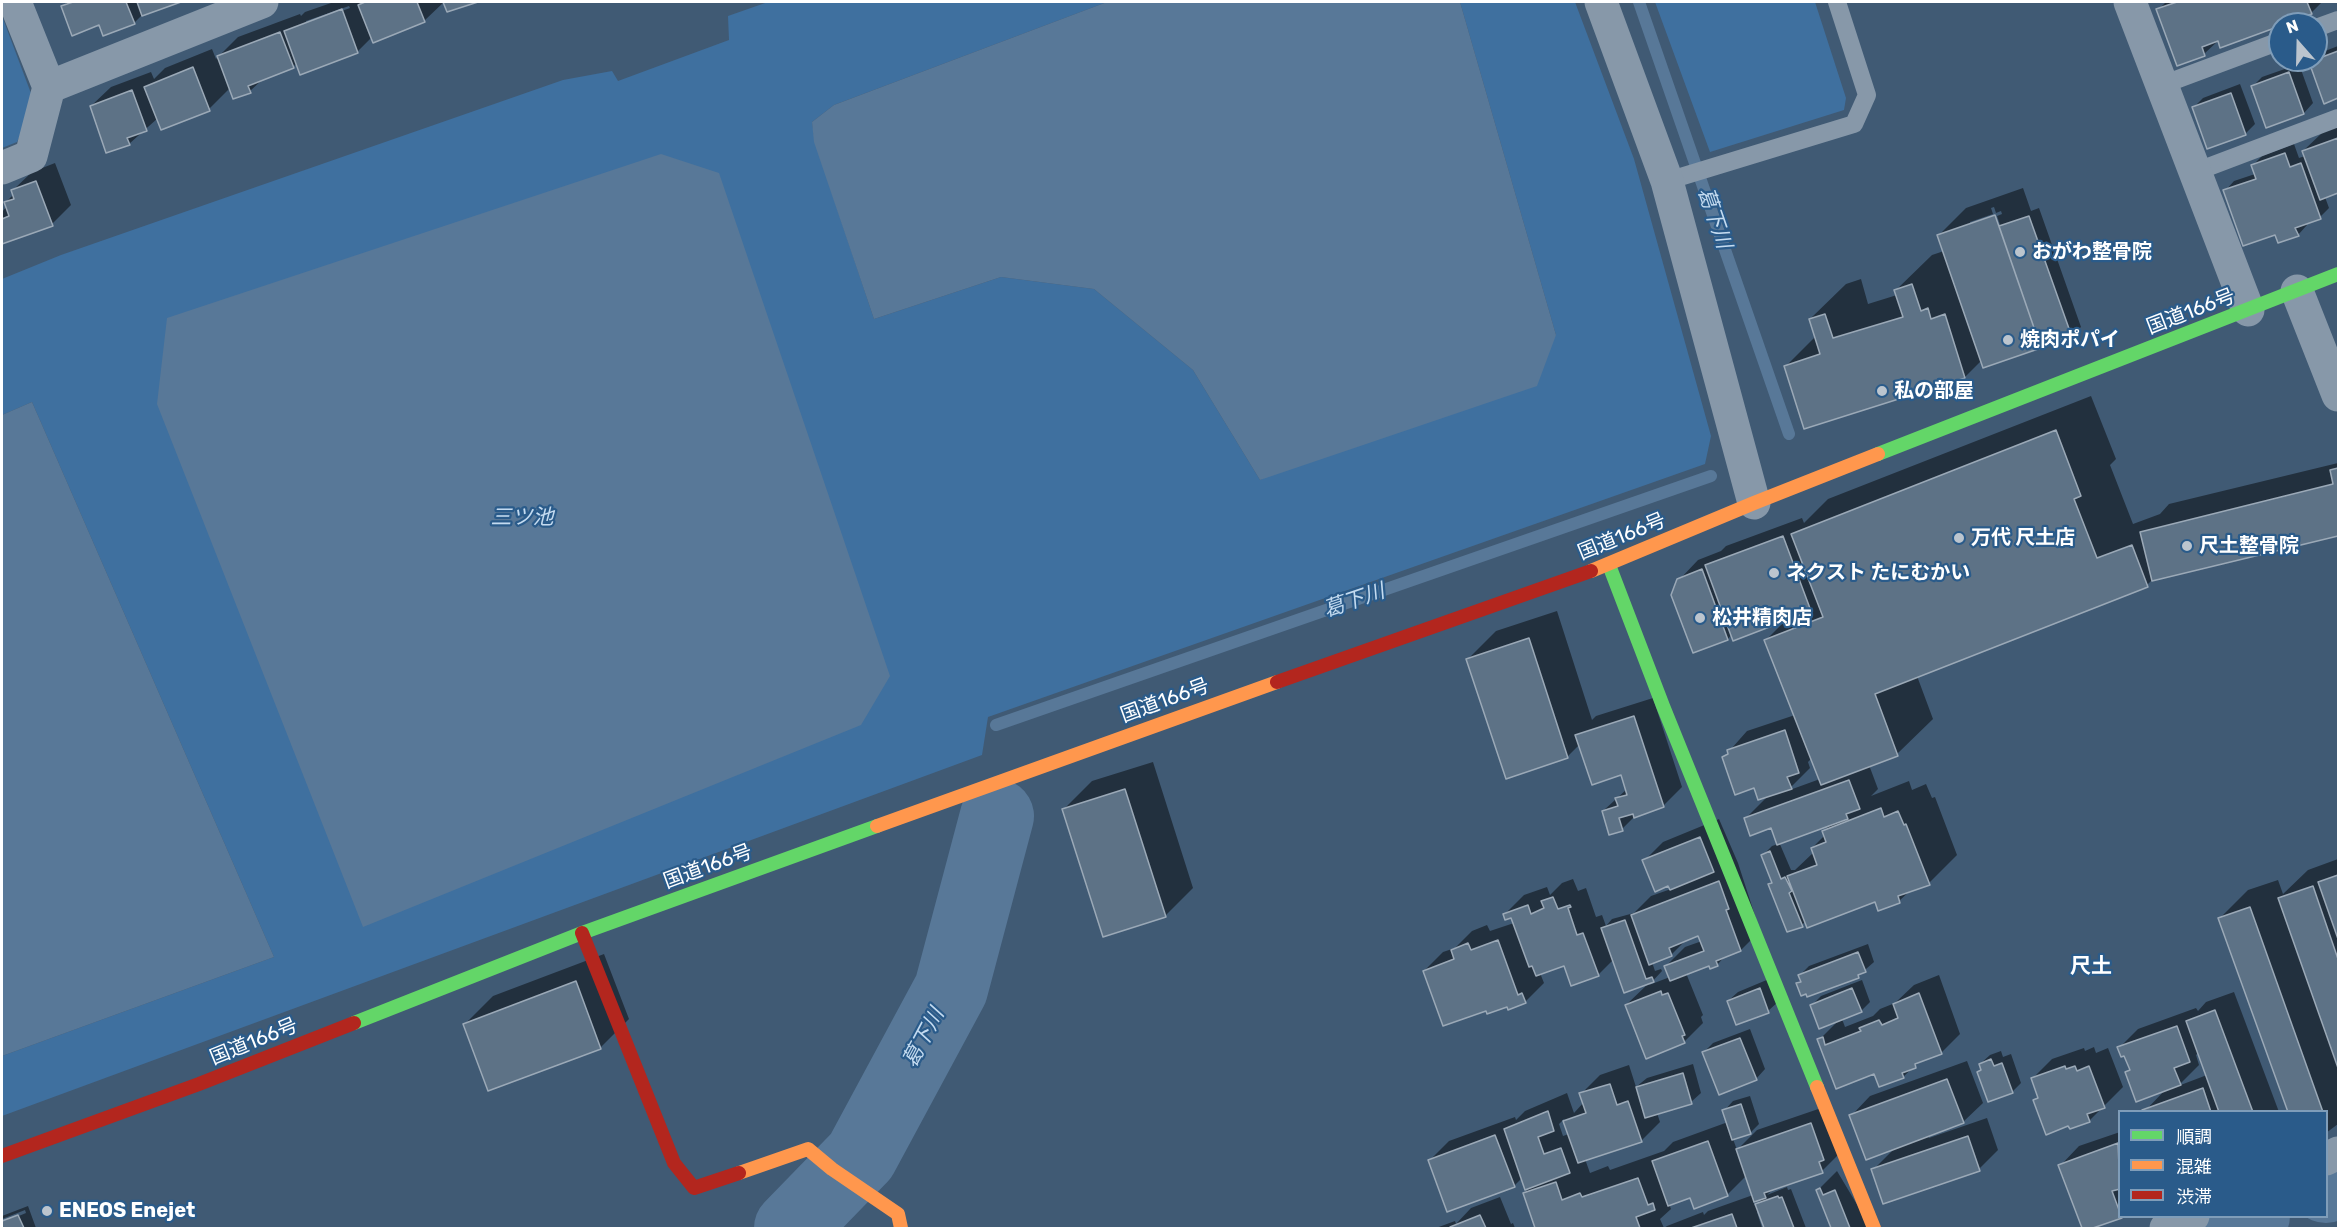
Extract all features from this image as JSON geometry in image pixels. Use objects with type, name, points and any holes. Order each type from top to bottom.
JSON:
[{"type":"main road","name":"国道166号","points":[[2,1156],[210,1080],[582,933],[1145,729],[1610,565],[1754,503],[2338,274]]},
{"type":"main road","points":[[1610,565],[1663,706],[1875,1228]]},
{"type":"main road","points":[[582,933],[674,1163],[694,1188],[808,1149],[832,1169],[898,1214],[901,1228]]},
{"type":"street","points":[[2,168],[30,156],[49,87],[15,2]]},
{"type":"street","points":[[1601,2],[1667,181],[1754,503]]},
{"type":"street","points":[[2130,2],[2248,310]]},
{"type":"street","points":[[49,87],[252,3]]},
{"type":"street","points":[[2297,291],[2338,395]]},
{"type":"street","points":[[2166,1228],[2188,1218]]},
{"type":"lane","points":[[1667,181],[1854,124],[1867,96],[1837,2]]},
{"type":"lane","points":[[2162,85],[2268,45]]},
{"type":"lane","points":[[2195,172],[2338,118]]},
{"type":"shaded area","points":[[768,2],[1107,2],[834,105],[812,122],[815,142],[874,319],[1001,277],[1094,289],[1193,370],[1260,480],[1556,335],[1460,2],[1575,2],[1634,159],[1711,436],[1705,464],[988,717],[982,755],[2,1116],[2,1056],[274,957],[32,402],[2,415],[2,279],[61,255],[563,80],[612,71],[618,81],[729,40],[728,16]]},
{"type":"shaded area","points":[[1655,2],[1815,2],[1846,98],[1844,110],[1710,152]]},
{"type":"shaded area","points":[[2,16],[35,104],[17,142],[2,148]]},
{"type":"water","points":[[1107,2],[1460,2],[1556,335],[1537,386],[1260,480],[1193,370],[1094,289],[1001,277],[874,319],[814,142],[812,122],[834,105]]},
{"type":"water","name":"三ツ池","points":[[661,154],[719,173],[890,676],[861,725],[363,927],[157,404],[167,318]]},
{"type":"water","points":[[32,402],[274,957],[2,1056],[2,415]]},
{"type":"building","points":[[73,2],[126,2],[135,24],[103,36],[99,25],[72,36],[61,6]]},
{"type":"building","points":[[137,2],[181,2],[142,16]]},
{"type":"building","points":[[365,2],[417,2],[425,22],[373,43],[358,5]]},
{"type":"building","points":[[443,2],[478,2],[447,12]]},
{"type":"building","points":[[2177,2],[2307,2],[2311,12],[2268,12],[2268,30],[2220,48],[2218,41],[2202,47],[2205,56],[2177,66],[2156,9]]},
{"type":"building","points":[[342,9],[358,53],[300,75],[284,31]]},
{"type":"building","points":[[280,32],[294,68],[248,86],[251,93],[233,99],[217,56]]},
{"type":"building","points":[[2338,51],[2338,98],[2324,104],[2313,72],[2328,72],[2328,55]]},
{"type":"building","points":[[193,67],[210,111],[161,130],[144,87]]},
{"type":"building","points":[[2289,72],[2304,114],[2266,128],[2251,86]]},
{"type":"building","points":[[132,90],[147,131],[127,138],[130,145],[106,153],[90,106]]},
{"type":"building","points":[[2231,93],[2246,135],[2207,149],[2192,107]]},
{"type":"building","points":[[2338,138],[2338,193],[2320,200],[2302,151]]},
{"type":"building","points":[[2285,153],[2290,167],[2301,163],[2321,219],[2295,228],[2299,236],[2278,243],[2275,235],[2243,246],[2223,190],[2256,179],[2251,165]]},
{"type":"building","points":[[36,181],[53,226],[2,244],[2,219],[9,216],[4,202],[14,199],[11,190]]},
{"type":"building","points":[[1995,215],[2041,348],[1983,368],[1937,235]]},
{"type":"building","points":[[2029,216],[2072,337],[2041,348],[1999,226]]},
{"type":"building","points":[[1912,284],[1921,311],[1928,308],[1931,319],[1945,314],[1965,378],[1804,429],[1784,366],[1820,354],[1809,319],[1825,314],[1833,338],[1903,317],[1894,290]]},
{"type":"building","points":[[2056,430],[2081,496],[2074,499],[2097,558],[2132,545],[2148,587],[1875,694],[1898,756],[1821,785],[1764,640],[1823,617],[1791,534]]},
{"type":"building","points":[[2338,468],[2338,536],[2152,581],[2140,532],[2333,484],[2330,470]]},
{"type":"building","points":[[1783,536],[1811,611],[1733,641],[1705,565]]},
{"type":"building","name":"松井精肉店","points":[[1702,569],[1728,640],[1693,653],[1671,595],[1677,579]]},
{"type":"building","points":[[1529,638],[1568,758],[1506,779],[1466,659]]},
{"type":"building","points":[[1634,716],[1664,807],[1634,818],[1633,814],[1619,818],[1623,831],[1609,835],[1602,811],[1618,806],[1615,798],[1627,795],[1621,775],[1592,785],[1575,735]]},
{"type":"building","points":[[1785,730],[1799,773],[1787,777],[1792,789],[1758,800],[1754,788],[1735,795],[1722,757],[1728,754],[1727,750]]},
{"type":"building","points":[[1849,780],[1860,809],[1846,814],[1848,819],[1777,845],[1771,828],[1750,836],[1744,818]]},
{"type":"building","points":[[1125,789],[1166,917],[1103,937],[1062,809]]},
{"type":"building","points":[[1881,808],[1884,817],[1898,811],[1904,825],[1906,824],[1930,885],[1898,896],[1900,903],[1878,911],[1875,902],[1807,928],[1787,876],[1817,865],[1811,848],[1826,842],[1822,831]]},
{"type":"building","points":[[1700,837],[1714,872],[1670,890],[1668,886],[1655,892],[1642,860]]},
{"type":"building","points":[[1770,851],[1781,879],[1785,877],[1792,891],[1789,893],[1803,927],[1787,932],[1768,884],[1772,883],[1761,855]]},
{"type":"building","points":[[2338,875],[2338,939],[2318,882]]},
{"type":"building","points":[[1719,881],[1729,909],[1726,910],[1741,951],[1716,961],[1718,966],[1710,969],[1709,966],[1670,981],[1664,966],[1704,951],[1698,936],[1669,948],[1672,956],[1649,965],[1631,915]]},
{"type":"building","points":[[2313,886],[2338,959],[2338,1068],[2278,898]]},
{"type":"building","points":[[1553,897],[1558,909],[1570,905],[1571,907],[1568,908],[1577,935],[1583,933],[1599,976],[1571,986],[1564,966],[1536,976],[1532,966],[1529,967],[1511,918],[1505,920],[1503,914],[1528,905],[1531,914],[1544,908],[1541,901]]},
{"type":"building","points":[[2250,907],[2322,1110],[2287,1110],[2218,918]]},
{"type":"building","points":[[1625,920],[1646,979],[1652,977],[1654,982],[1624,993],[1601,928]]},
{"type":"building","points":[[1498,940],[1518,995],[1522,993],[1526,1003],[1508,1010],[1507,1007],[1487,1014],[1486,1011],[1443,1026],[1423,971],[1454,959],[1451,950],[1468,943],[1471,950]]},
{"type":"building","points":[[1858,952],[1866,972],[1858,975],[1859,978],[1807,997],[1806,994],[1801,996],[1796,983],[1801,982],[1798,975]]},
{"type":"building","points":[[576,981],[601,1049],[488,1091],[463,1024]]},
{"type":"building","points":[[1760,988],[1769,1013],[1736,1025],[1727,1001]]},
{"type":"building","points":[[1852,988],[1862,1012],[1819,1029],[1810,1005]]},
{"type":"building","points":[[1661,991],[1662,995],[1668,993],[1685,1035],[1682,1036],[1685,1043],[1646,1059],[1625,1005]]},
{"type":"building","points":[[1919,993],[1942,1054],[1915,1064],[1916,1068],[1902,1073],[1904,1078],[1879,1087],[1874,1074],[1836,1089],[1817,1039],[1823,1037],[1825,1045],[1861,1031],[1859,1028],[1879,1020],[1882,1025],[1898,1018],[1893,1004]]},
{"type":"building","points":[[2215,1010],[2252,1110],[2218,1110],[2186,1021]]},
{"type":"building","points":[[2177,1026],[2190,1062],[2174,1068],[2181,1085],[2136,1102],[2125,1072],[2130,1070],[2117,1047]]},
{"type":"building","points":[[1740,1038],[1757,1080],[1719,1095],[1702,1052]]},
{"type":"building","points":[[1991,1059],[1994,1066],[2002,1063],[2013,1093],[1988,1102],[1977,1072],[1981,1070],[1979,1064]]},
{"type":"building","points":[[2065,1066],[2066,1069],[2075,1066],[2077,1071],[2089,1066],[2105,1108],[2087,1114],[2090,1122],[2070,1129],[2068,1126],[2046,1135],[2033,1100],[2038,1098],[2031,1078]]},
{"type":"building","points":[[1683,1073],[1692,1104],[1645,1118],[1636,1087]]},
{"type":"building","points":[[1947,1079],[1964,1123],[1866,1160],[1849,1115]]},
{"type":"building","points":[[1610,1084],[1617,1105],[1628,1101],[1642,1142],[1578,1163],[1563,1121],[1586,1113],[1579,1093]]},
{"type":"building","points":[[2203,1088],[2210,1110],[2142,1110]]},
{"type":"building","points":[[1741,1104],[1751,1134],[1732,1140],[1722,1110]]},
{"type":"building","points":[[1548,1111],[1554,1131],[1538,1137],[1544,1154],[1561,1148],[1570,1173],[1525,1190],[1504,1129]]},
{"type":"building","points":[[1811,1123],[1824,1160],[1819,1162],[1823,1173],[1764,1193],[1766,1198],[1754,1202],[1736,1149]]},
{"type":"building","points":[[1495,1135],[1515,1187],[1447,1212],[1428,1160]]},
{"type":"building","points":[[1968,1136],[1980,1171],[1883,1204],[1871,1169]]},
{"type":"building","points":[[1708,1141],[1728,1196],[1694,1209],[1690,1198],[1668,1206],[1652,1161]]},
{"type":"building","points":[[2118,1143],[2118,1190],[2112,1191],[2118,1207],[2118,1218],[2122,1218],[2093,1228],[2082,1228],[2058,1165]]},
{"type":"building","points":[[1638,1178],[1648,1205],[1653,1203],[1655,1210],[1636,1217],[1640,1228],[1535,1228],[1523,1193],[1556,1182],[1562,1200],[1580,1193],[1582,1197]]},
{"type":"building","points":[[1820,1188],[1823,1195],[1835,1190],[1850,1228],[1831,1228],[1816,1190]]},
{"type":"building","points":[[1778,1196],[1782,1197],[1794,1228],[1764,1228],[1755,1204]]},
{"type":"building","points":[[1732,1214],[1737,1228],[1691,1228]]},
{"type":"building","points":[[18,1215],[24,1228],[2,1228],[2,1221]]},
{"type":"building","points":[[1480,1215],[1486,1228],[1450,1227]]},
{"type":"waterway","name":"葛下川","points":[[1639,2],[1789,434]]},
{"type":"waterway","name":"葛下川","points":[[996,725],[1711,476]]},
{"type":"waterway","name":"葛下川","points":[[791,1228],[861,1156],[951,989],[997,816]]},
{"type":"waterway","points":[[2328,1185],[2338,1181]]},
{"type":"waterway","points":[[2224,1228],[2248,1218]]},
{"type":"traffic: fast","points":[[1878,454],[2338,274]]},
{"type":"traffic: fast","points":[[1609,565],[1663,706],[1817,1087]]},
{"type":"traffic: fast","points":[[354,1023],[582,933],[877,826]]},
{"type":"traffic: slow","points":[[1591,571],[1878,454]]},
{"type":"traffic: slow","points":[[877,826],[1277,682]]},
{"type":"traffic: slow","points":[[1817,1087],[1874,1228]]},
{"type":"traffic: slow","points":[[739,1173],[808,1149],[832,1169],[898,1214],[901,1228]]},
{"type":"traffic: jam","points":[[1277,682],[1591,571]]},
{"type":"traffic: jam","points":[[582,933],[674,1163],[694,1188],[739,1173]]},
{"type":"traffic: jam","points":[[2,1156],[199,1084],[354,1023]]},
{"type":"place","name":"おがわ整骨院","points":[[2020,252]]},
{"type":"place","name":"焼肉ポパイ","points":[[2008,340]]},
{"type":"place","name":"私の部屋","points":[[1882,391]]},
{"type":"place","name":"万代 尺土店","points":[[1959,538]]},
{"type":"place","name":"尺土整骨院","points":[[2187,546]]},
{"type":"place","name":"ネクスト たにむかい","points":[[1774,573]]},
{"type":"place","name":"松井精肉店","points":[[1700,618]]},
{"type":"place","name":"ENEOS Enejet","points":[[47,1211]]},
{"type":"district","name":"尺土","points":[[2091,967]]}]
